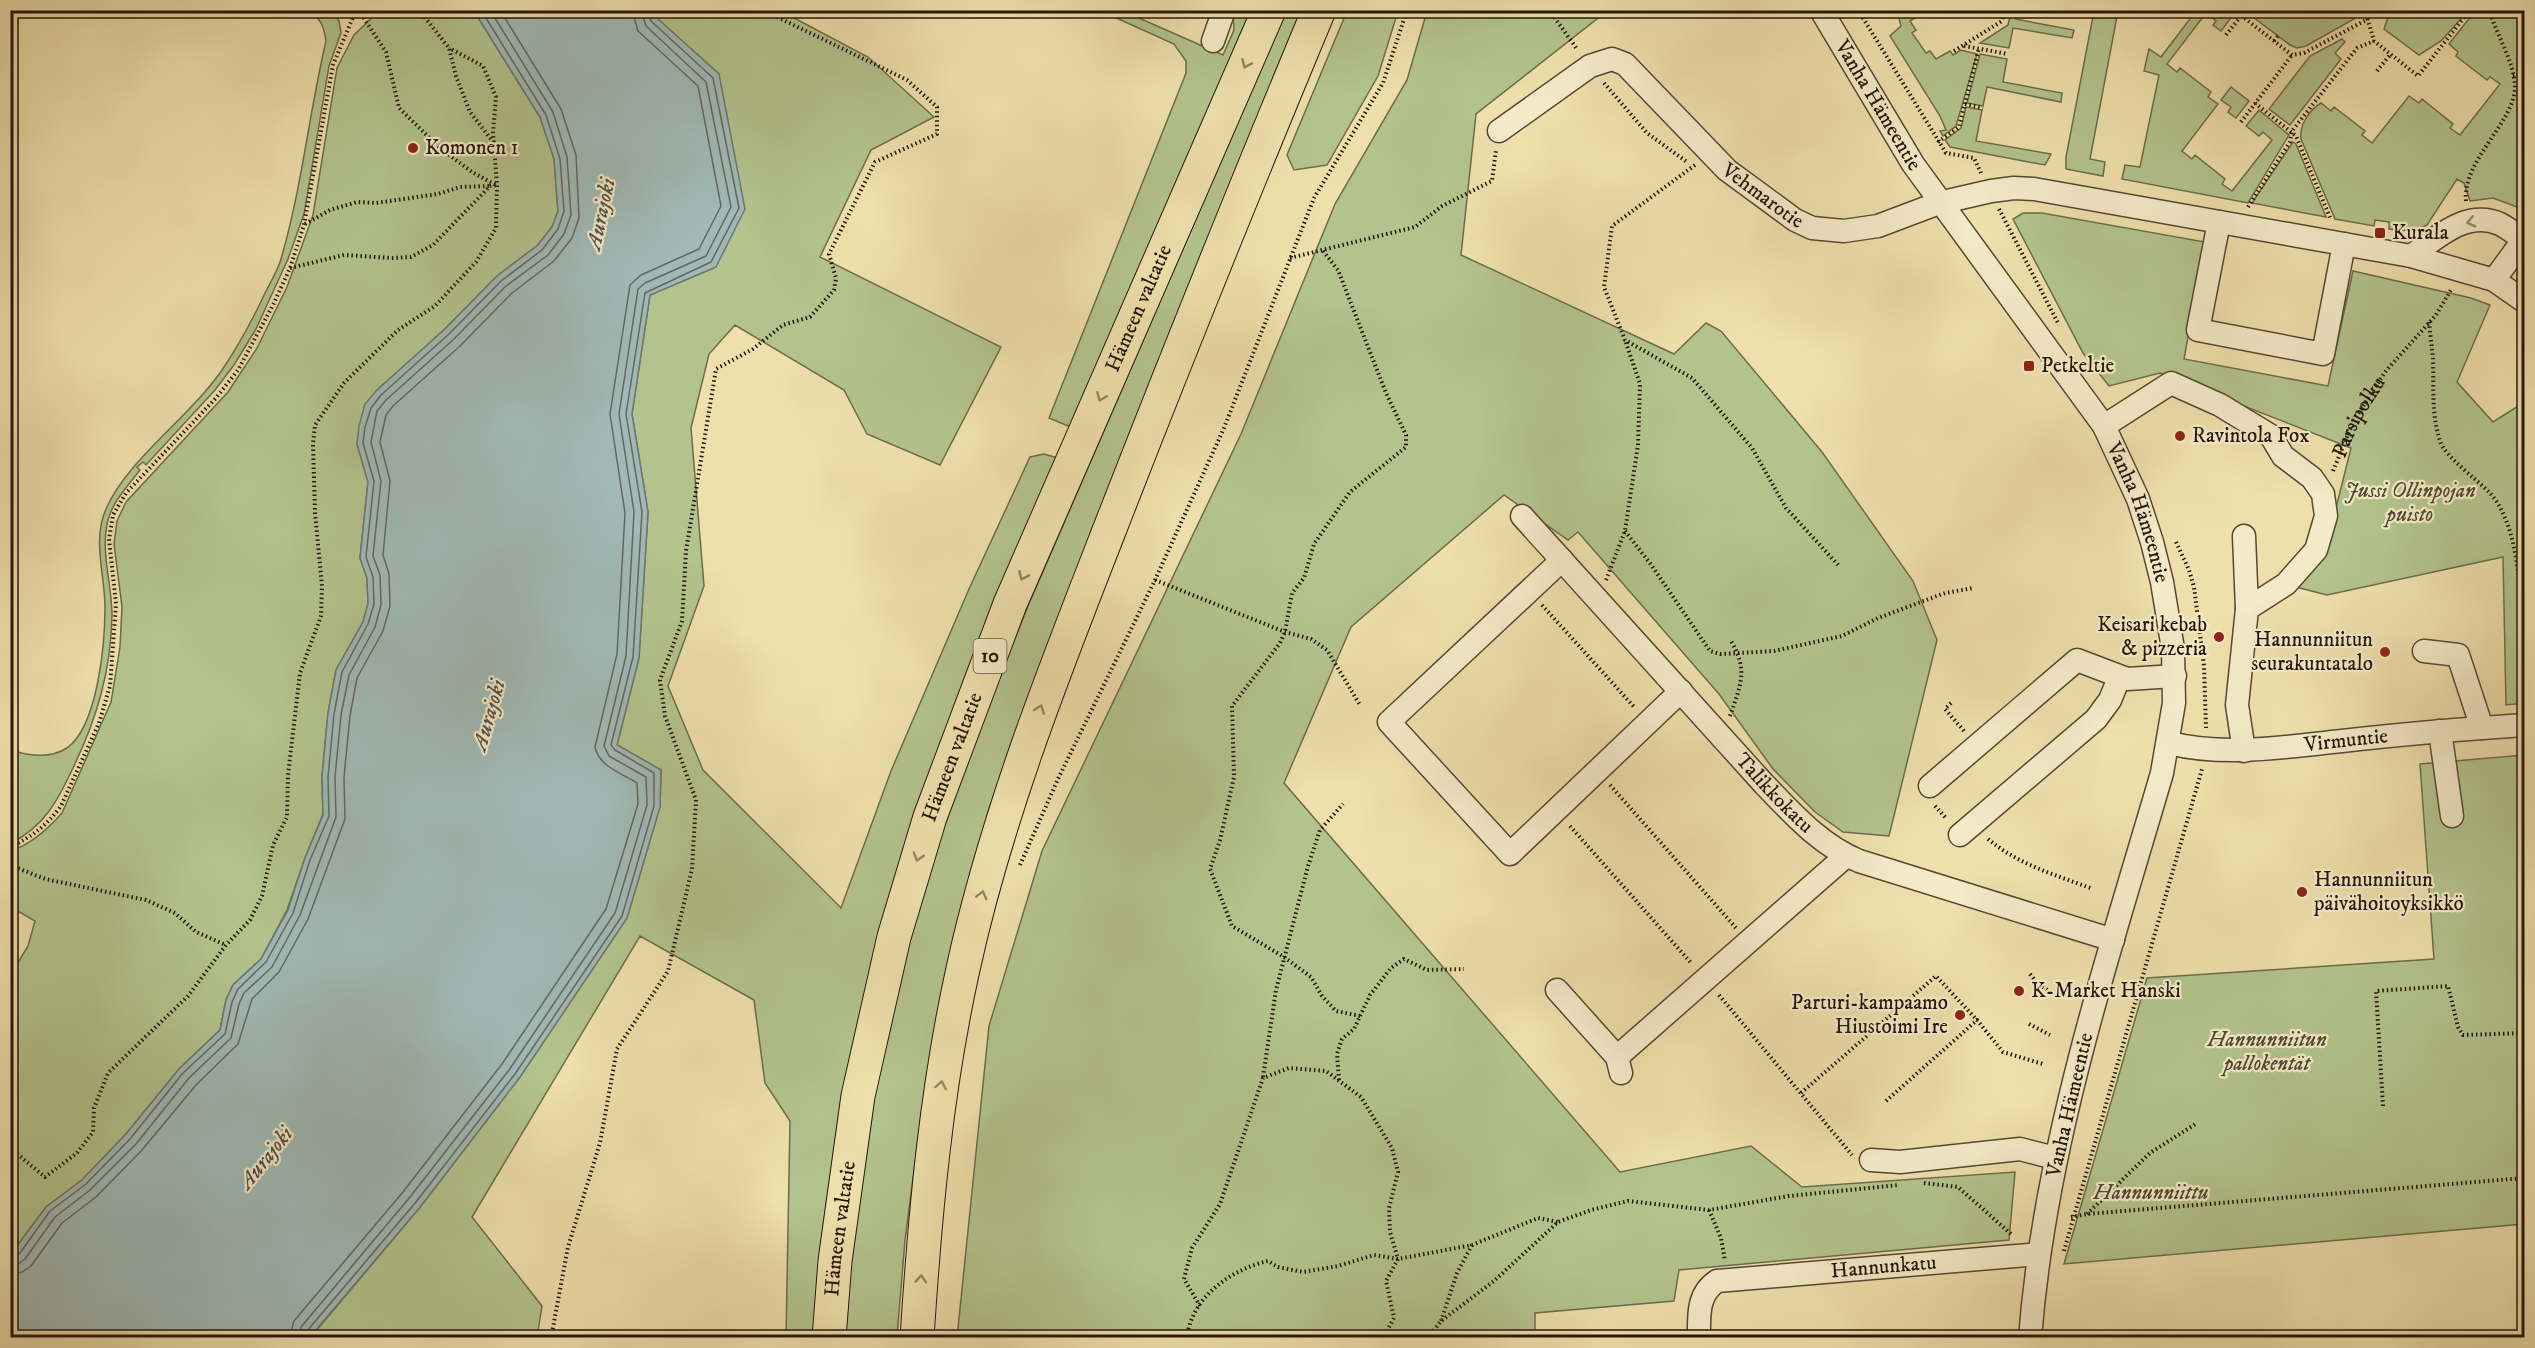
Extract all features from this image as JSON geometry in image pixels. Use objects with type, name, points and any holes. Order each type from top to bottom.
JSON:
[{"type":"highway","name":"Hämeen valtatie","points":[[829,1338],[835,1261],[858,1096],[894,936],[930,817],[1010,603],[1269,10]]},
{"type":"highway","points":[[917,1338],[936,1116],[963,969],[992,855],[1022,756],[1069,631],[1196,308],[1319,10]]},
{"type":"street","points":[[1212,41],[1224,10]]},
{"type":"street","name":"Vanha Hämeentie","points":[[1821,10],[1939,203],[2103,426],[2138,499],[2152,542],[2168,617],[2175,676],[2175,703],[2169,743],[2078,1063],[2055,1158],[2039,1254],[2030,1338]]},
{"type":"street","name":"Vehmarotie","points":[[1499,130],[1590,66],[1612,59],[1625,64],[1727,170],[1795,220],[1812,228],[1844,231],[1878,226],[1939,203]]},
{"type":"street","points":[[1939,203],[1991,191],[2014,188],[2034,189],[2411,256],[2494,280],[2524,302]]},
{"type":"street","points":[[2411,256],[2455,226],[2481,219],[2500,224],[2524,240],[2494,280]]},
{"type":"street","points":[[2219,222],[2198,330],[2323,354],[2344,244]]},
{"type":"street","points":[[2103,426],[2170,383],[2220,405],[2271,436],[2283,456],[2312,478],[2323,494],[2325,516],[2316,550],[2286,584],[2247,609]]},
{"type":"street","name":"Talikkokatu","points":[[1522,516],[1803,824],[1846,856],[2113,940]]},
{"type":"street","points":[[2244,536],[2247,609],[2237,705],[2244,751]]},
{"type":"street","points":[[1562,560],[1389,722],[1510,855],[1681,691]]},
{"type":"street","points":[[2424,651],[2458,655],[2482,728]]},
{"type":"street","points":[[1931,794],[2076,660],[2119,678],[2175,676]]},
{"type":"street","points":[[1966,830],[2096,719],[2110,700],[2119,678]]},
{"type":"street","name":"Virmuntie","points":[[2169,743],[2205,750],[2244,751],[2524,725]]},
{"type":"street","points":[[2440,731],[2452,816]]},
{"type":"street","points":[[1557,990],[1619,1065],[1706,979],[1846,856]]},
{"type":"street","points":[[1871,1160],[1900,1162],[2020,1149],[2055,1158]]},
{"type":"street","name":"Hannunkatu","points":[[1728,1274],[2039,1254]]},
{"type":"street","points":[[1699,1338],[1699,1310],[1703,1296],[1712,1284],[1728,1274]]},
{"type":"path","points":[[338,10],[353,17],[366,10]]},
{"type":"path","points":[[10,1148],[45,1177],[77,1153],[93,1132],[94,1108],[108,1073],[138,1041],[189,996],[226,945],[250,920],[262,896],[273,845],[287,817],[288,776],[300,673],[321,616],[322,586],[315,513],[313,444],[315,425],[344,383],[398,330],[435,306],[477,262],[496,228],[497,185],[494,144],[496,97],[483,66],[449,48],[419,10]]},
{"type":"path","points":[[551,1338],[568,1247],[600,1143],[617,1049],[668,971],[692,869],[696,800],[665,716],[660,680],[682,621],[686,551],[716,369],[753,349],[783,325],[810,317],[834,290],[836,278],[829,254],[875,162],[937,134],[937,107],[907,80],[775,16],[776,10]]},
{"type":"path","points":[[1018,872],[1058,779],[1155,580],[1224,428],[1314,198],[1383,83],[1407,10]]},
{"type":"path","points":[[1858,10],[1946,153],[1974,158]]},
{"type":"path","points":[[1954,51],[2002,21],[2004,10]]},
{"type":"path","points":[[2234,10],[2292,55]]},
{"type":"path","points":[[2366,10],[2374,41],[2418,76],[2424,72],[2470,10]]},
{"type":"path","points":[[2467,209],[2465,198],[2469,178],[2512,100],[2515,87],[2489,10]]},
{"type":"path","points":[[361,14],[386,52],[399,108],[440,148],[472,172],[497,185]]},
{"type":"path","points":[[2226,35],[2241,16]]},
{"type":"path","points":[[10,847],[27,840],[53,817],[61,806],[99,723],[110,686],[113,655],[116,604],[109,539],[113,515],[126,493],[216,398],[237,370],[257,337],[290,268],[304,225],[333,65],[353,17]]},
{"type":"path","points":[[2241,122],[2292,55],[2304,53],[2368,19]]},
{"type":"path","points":[[2274,42],[2278,36]]},
{"type":"path","points":[[2247,208],[2290,142],[2292,131],[2357,48],[2374,41]]},
{"type":"path","points":[[1963,45],[2008,54]]},
{"type":"path","points":[[449,48],[456,76],[470,112],[494,144]]},
{"type":"path","points":[[1938,142],[1959,127],[1979,48]]},
{"type":"path","points":[[2377,71],[2391,55]]},
{"type":"path","points":[[2513,76],[2524,72]]},
{"type":"path","points":[[1965,104],[1983,108]]},
{"type":"path","points":[[2255,104],[2296,136],[2332,224]]},
{"type":"path","points":[[1289,259],[1415,227],[1442,206],[1492,181],[1499,130]]},
{"type":"path","points":[[1599,600],[1625,531],[1638,445],[1640,384],[1604,287],[1612,226],[1693,167]]},
{"type":"path","points":[[304,225],[330,210],[357,202],[376,203],[438,194],[460,188],[497,185]]},
{"type":"path","points":[[290,268],[344,255],[411,257],[433,245],[490,186]]},
{"type":"path","points":[[2006,223],[2065,335]]},
{"type":"path","points":[[1323,251],[1338,270],[1386,393],[1406,435],[1406,447],[1350,492],[1314,544],[1304,578],[1292,593],[1286,632],[1232,706],[1233,777],[1220,840],[1210,869],[1232,926],[1284,957],[1311,977],[1322,996],[1336,1011],[1360,1016]]},
{"type":"path","name":"Parsipolku","points":[[2323,494],[2354,420],[2385,372],[2429,322],[2454,286]]},
{"type":"path","points":[[2429,322],[2433,359],[2433,405],[2441,443],[2490,493],[2503,511],[2511,536],[2524,629]]},
{"type":"path","points":[[1625,340],[1692,378],[1752,448],[1786,508],[1840,567]]},
{"type":"path","points":[[1625,531],[1652,566],[1710,651],[1720,654],[1774,651],[1842,636],[1878,618],[1945,593],[1972,588]]},
{"type":"path","points":[[1155,580],[1286,632],[1311,639],[1327,650],[1360,705]]},
{"type":"path","points":[[1529,590],[1648,722]]},
{"type":"path","points":[[1723,738],[1743,676],[1738,653],[1731,641]]},
{"type":"path","points":[[1951,703],[1945,709],[1962,729]]},
{"type":"path","points":[[1598,771],[1748,942]]},
{"type":"path","points":[[2061,1262],[2072,1217],[2201,777]]},
{"type":"path","points":[[1931,794],[1966,830],[2010,856],[2093,889]]},
{"type":"path","points":[[1200,1306],[1184,1279],[1192,1248],[1220,1204],[1263,1078],[1276,990],[1308,866],[1320,830],[1343,804]]},
{"type":"path","points":[[1556,811],[1706,979],[1861,1165],[1871,1160]]},
{"type":"path","points":[[10,865],[45,879],[83,885],[146,900],[175,913],[196,932],[226,945]]},
{"type":"path","points":[[1339,1081],[1337,1054],[1342,1040],[1354,1029],[1370,995],[1391,968],[1404,959],[1427,970],[1464,969]]},
{"type":"path","points":[[2030,974],[2039,986],[2060,997]]},
{"type":"path","points":[[1801,1093],[1936,976],[2003,1052],[2043,1064]]},
{"type":"path","points":[[2384,1106],[2376,991],[2448,986],[2458,1027],[2463,1035],[2524,1033]]},
{"type":"path","points":[[1886,1101],[1977,1020]]},
{"type":"path","points":[[2030,1024],[2050,1035]]},
{"type":"path","points":[[1263,1078],[1289,1068],[1326,1071],[1360,1097],[1392,1148],[1398,1172],[1389,1208],[1390,1232],[1398,1259],[1386,1281],[1394,1318],[1383,1338]]},
{"type":"path","points":[[2087,1214],[2150,1153],[2197,1123]]},
{"type":"path","points":[[2072,1217],[2524,1178]]},
{"type":"path","points":[[1915,1184],[1927,1183],[1958,1187],[2013,1236]]},
{"type":"path","points":[[1428,1338],[1441,1322],[1494,1281],[1558,1222],[1591,1210],[1628,1201],[1709,1210],[1789,1196],[1904,1185]]},
{"type":"path","points":[[1709,1210],[1721,1238],[1728,1274]]},
{"type":"path","points":[[1186,1338],[1194,1314],[1210,1292],[1232,1274],[1254,1264],[1268,1261],[1278,1267],[1303,1272],[1338,1266],[1374,1255],[1398,1259],[1472,1245],[1538,1218],[1558,1222]]},
{"type":"path","points":[[1441,1322],[1457,1273],[1472,1245]]},
{"type":"green space","points":[[2359,10],[2361,15],[2306,46],[2297,48],[2245,11]]},
{"type":"green space","points":[[2390,10],[2468,11],[2441,41],[2419,55],[2384,29]]},
{"type":"green space","points":[[307,11],[370,11],[358,15],[335,15],[339,21],[341,33],[329,66],[304,214],[288,259],[256,329],[234,365],[215,390],[146,465],[143,462],[137,467],[140,470],[112,509],[105,535],[112,604],[111,636],[106,675],[96,712],[82,749],[49,812],[32,829],[11,843],[11,750],[25,754],[47,755],[67,748],[78,737],[93,703],[103,641],[105,607],[100,533],[106,509],[128,473],[193,405],[222,370],[246,332],[280,263],[294,205],[326,41],[321,23],[316,16]]},
{"type":"green space","points":[[379,11],[474,11],[540,117],[554,159],[558,211],[552,227],[538,245],[497,276],[445,329],[376,391],[357,444],[368,482],[360,558],[367,578],[368,604],[363,622],[336,670],[328,713],[322,777],[323,814],[287,910],[261,959],[233,985],[226,1000],[220,1030],[179,1069],[126,1134],[82,1180],[46,1207],[11,1254],[11,967],[16,966],[28,946],[35,921],[11,907],[11,851],[39,835],[62,813],[111,702],[120,647],[122,607],[114,544],[117,521],[126,502],[228,392],[257,348],[287,287],[313,215],[337,68],[354,35]]},
{"type":"green space","points":[[653,11],[781,11],[868,57],[934,117],[871,150],[820,257],[1001,347],[940,465],[867,434],[844,390],[735,325],[709,354],[691,428],[704,586],[668,686],[703,770],[841,908],[891,771],[969,589],[1030,457],[1044,454],[1058,458],[843,1094],[823,1228],[814,1337],[786,1337],[790,1121],[765,1083],[754,1000],[640,936],[472,1217],[542,1306],[537,1337],[310,1338],[421,1206],[520,1077],[627,918],[660,807],[661,770],[617,745],[639,658],[648,512],[632,414],[650,295],[716,267],[719,74],[655,17]]},
{"type":"green space","points":[[1101,11],[1123,11],[1223,55],[1234,30],[1233,11],[1252,11],[1073,428],[1049,418],[1186,73],[1186,61],[1174,44]]},
{"type":"green space","points":[[1286,11],[1305,11],[1059,620],[989,809],[950,969],[922,1109],[905,1240],[897,1337],[844,1338],[852,1233],[874,1098],[905,955],[952,797],[1028,606]]},
{"type":"green space","points":[[1347,11],[1398,11],[1378,76],[1327,165],[1294,170],[1287,155]]},
{"type":"green space","points":[[1427,11],[1607,11],[1476,114],[1461,255],[1674,354],[1706,323],[1721,331],[1822,452],[1913,581],[1937,640],[1889,836],[1843,832],[1815,812],[1773,769],[1719,694],[1578,532],[1568,540],[1504,495],[1351,627],[1284,783],[1620,1172],[1751,1146],[1802,1187],[2015,1172],[2009,1240],[1679,1270],[1674,1301],[1535,1313],[1535,1337],[957,1338],[989,1026],[1042,851],[1241,434],[1335,204],[1407,80]]},
{"type":"green space","points":[[1897,11],[1926,11],[1910,21],[1916,30],[1912,33],[1926,53],[1930,51],[1936,59],[1950,51],[1953,55],[1961,50],[1977,54],[1956,126],[1943,136],[1940,131],[1946,130],[1940,116],[1890,36],[1901,26]]},
{"type":"green space","points":[[2011,11],[2016,11],[2015,19],[2074,30],[2072,38],[2013,28],[2009,48],[1980,43],[2008,25]]},
{"type":"green space","points":[[2094,11],[2118,11],[2090,159],[2105,162],[2103,176],[2066,169],[2066,157]]},
{"type":"green space","points":[[2196,11],[2226,11],[2233,15],[2221,31],[2213,25],[2216,21],[2206,13],[2167,64],[2177,72],[2180,68],[2211,92],[2208,97],[2218,104],[2182,151],[2192,159],[2195,155],[2225,179],[2222,184],[2232,191],[2272,140],[2263,132],[2259,136],[2246,126],[2259,110],[2289,135],[2248,203],[2122,179],[2125,165],[2140,167],[2159,75],[2144,71],[2149,49],[2161,57]]},
{"type":"green space","points":[[2475,11],[2482,13],[2482,11],[2524,11],[2524,205],[2517,207],[2493,198],[2470,201],[2464,183],[2457,179],[2427,225],[2418,229],[2389,229],[2389,222],[2375,220],[2374,226],[2335,219],[2301,139],[2303,124],[2309,114],[2321,103],[2331,111],[2334,107],[2365,131],[2362,135],[2372,143],[2409,96],[2419,103],[2422,99],[2453,124],[2450,128],[2460,135],[2500,84],[2490,77],[2487,80],[2456,56],[2458,52],[2449,44]]},
{"type":"green space","points":[[2342,39],[2345,42],[2335,53],[2341,59],[2290,125],[2269,109],[2310,56]]},
{"type":"green space","points":[[1980,54],[2007,59],[2003,82],[2062,93],[2061,102],[1987,87],[1983,106],[1967,103]]},
{"type":"green space","points":[[2231,87],[2249,101],[2236,118],[2228,112],[2231,107],[2221,100]]},
{"type":"green space","points":[[1966,107],[1982,110],[1976,141],[2051,154],[2045,165],[1950,147],[1945,140],[1961,128]]},
{"type":"green space","points":[[2293,142],[2296,144],[2326,217],[2252,203]]},
{"type":"green space","name":"Jussi Ollinpojan puisto","points":[[2023,213],[2042,213],[2205,242],[2184,359],[2328,386],[2353,271],[2471,298],[2490,305],[2457,382],[2493,422],[2518,406],[2524,409],[2524,703],[2506,705],[2503,557],[2327,595],[2296,587],[2328,540],[2351,448],[2160,373],[2109,386],[2083,353],[2013,219]]},
{"type":"green space","points":[[2524,755],[2524,1224],[2064,1264],[2147,978],[2434,959],[2420,764]]},
{"type":"water","name":"Aurajoki","points":[[474,11],[653,11],[656,17],[719,74],[745,209],[716,267],[650,295],[632,414],[648,512],[639,658],[617,745],[661,770],[660,807],[627,918],[520,1077],[421,1206],[310,1337],[11,1337],[11,1254],[46,1207],[82,1180],[126,1134],[179,1069],[220,1030],[226,1000],[233,985],[261,959],[288,910],[305,858],[323,815],[322,777],[328,713],[336,670],[363,622],[368,604],[367,578],[360,558],[368,482],[357,444],[365,404],[376,391],[445,329],[497,276],[538,245],[552,227],[558,211],[554,159],[540,117]]},
{"type":"place","name":"Komonen 1","points":[[413,148]]},
{"type":"place","name":"Kurala","points":[[2380,233]]},
{"type":"place","name":"Petkeltie","points":[[2029,366]]},
{"type":"place","name":"Ravintola Fox","points":[[2180,436]]},
{"type":"place","name":"Keisari kebab & pizzeria","points":[[2219,637]]},
{"type":"place","name":"Hannunniitun seurakuntatalo","points":[[2385,652]]},
{"type":"place","name":"Hannunniitun päivähoitoyksikkö","points":[[2302,892]]},
{"type":"place","name":"K-Market Hanski","points":[[2019,991]]},
{"type":"place","name":"Parturi-kampaamo Hiustoimi Ire","points":[[1960,1015]]},
{"type":"park label","name":"Hannunniitun pallokentät","points":[[2267,1052]]},
{"type":"park label","name":"Hannunniittu","points":[[2151,1193]]}]
